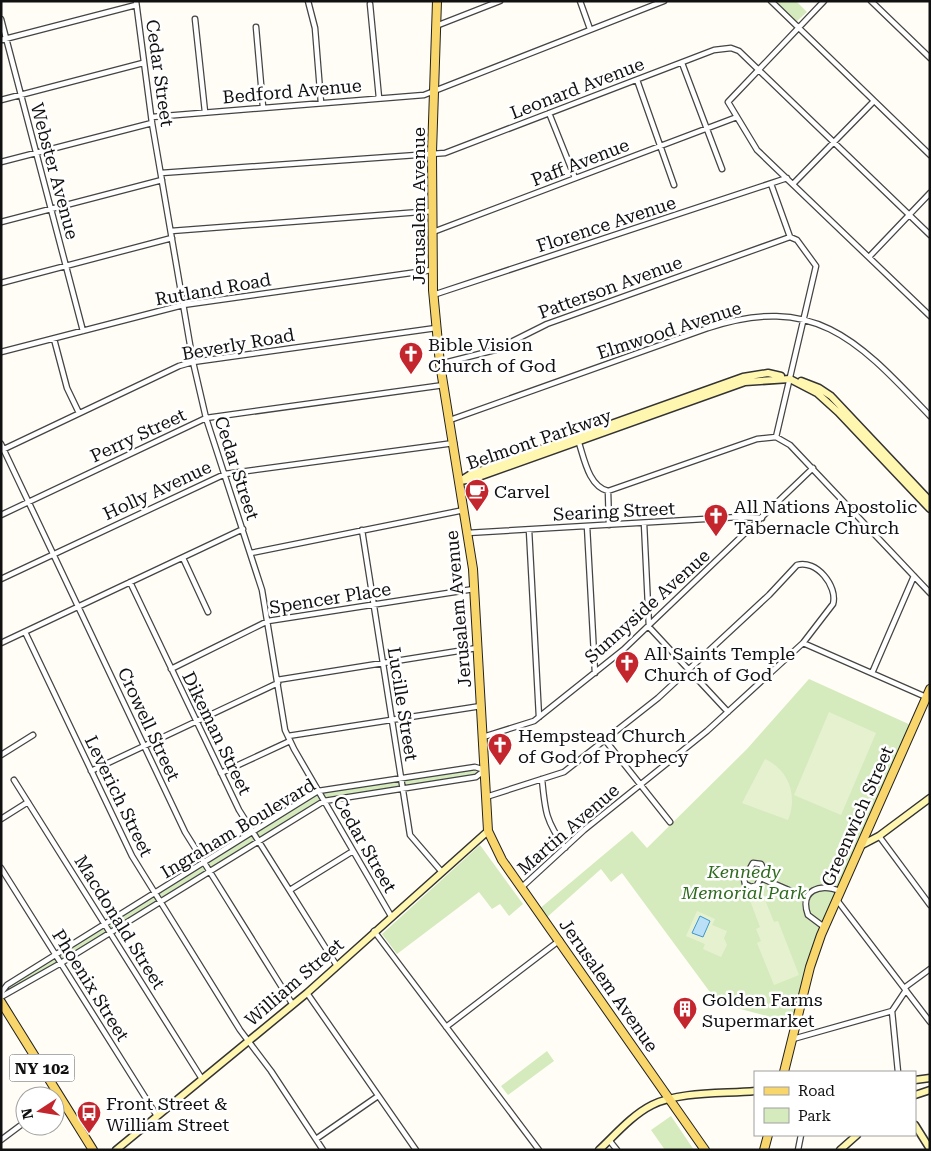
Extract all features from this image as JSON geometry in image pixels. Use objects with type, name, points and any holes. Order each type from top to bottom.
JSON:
[{"type":"main road","name":"Jerusalem Avenue","points":[[437,1],[432,152],[433,295],[440,364],[468,533],[474,589],[488,831],[502,860],[560,940],[705,1150]]},
{"type":"main road","name":"Greenwich Street","points":[[784,1071],[810,967],[824,927],[928,693]]},
{"type":"main road","name":"NY 102","points":[[1,1002],[50,1086]]},
{"type":"main road","name":"NY 102","points":[[65,1109],[93,1150]]},
{"type":"main road","points":[[764,1150],[768,1136]]},
{"type":"street","points":[[308,1],[315,28],[321,103]]},
{"type":"street","points":[[436,26],[500,1]]},
{"type":"street","points":[[580,1],[590,29]]},
{"type":"street","name":"Bedford Avenue","points":[[152,117],[424,95],[434,89],[664,1]]},
{"type":"street","points":[[771,1],[930,155]]},
{"type":"street","points":[[824,1],[728,102],[757,150],[930,316]]},
{"type":"street","points":[[871,1],[930,58]]},
{"type":"street","points":[[4,39],[136,3]]},
{"type":"street","name":"Cedar Street","points":[[136,3],[152,123],[193,362],[206,418],[262,590],[289,739],[391,916]]},
{"type":"street","points":[[370,4],[379,98]]},
{"type":"street","name":"Webster Avenue","points":[[1,19],[4,39],[21,95],[83,331]]},
{"type":"street","points":[[195,19],[205,112]]},
{"type":"street","points":[[256,27],[263,107]]},
{"type":"street","name":"Leonard Avenue","points":[[161,173],[432,152],[445,153],[714,50],[731,48],[739,51],[758,70]]},
{"type":"street","points":[[1,100],[143,63]]},
{"type":"street","points":[[682,63],[722,169]]},
{"type":"street","points":[[758,70],[930,235]]},
{"type":"street","points":[[636,80],[674,185]]},
{"type":"street","points":[[793,184],[874,101]]},
{"type":"street","points":[[550,113],[575,178]]},
{"type":"street","name":"Paff Avenue","points":[[432,232],[737,116]]},
{"type":"street","points":[[1,162],[152,123]]},
{"type":"street","name":"Florence Avenue","points":[[433,295],[787,178]]},
{"type":"street","points":[[1,222],[162,180]]},
{"type":"street","points":[[771,184],[790,237],[796,240],[816,266],[805,320],[776,437]]},
{"type":"street","points":[[869,257],[930,193]]},
{"type":"street","points":[[171,232],[433,211]]},
{"type":"street","name":"Patterson Avenue","points":[[440,364],[495,350],[547,324],[790,237]]},
{"type":"street","points":[[1,282],[172,238]]},
{"type":"street","name":"Rutland Road","points":[[1,352],[183,305],[432,270]]},
{"type":"street","name":"Elmwood Avenue","points":[[450,420],[726,322],[771,316],[805,320],[838,333],[866,351],[930,416]]},
{"type":"street","name":"Beverly Road","points":[[2,448],[193,362],[436,328]]},
{"type":"street","points":[[54,338],[67,388],[80,414]]},
{"type":"street","name":"Belmont Parkway","points":[[460,481],[473,479],[517,460],[718,389],[756,380],[790,379],[817,393],[840,410],[929,504]]},
{"type":"street","name":"Perry Street","points":[[1,515],[206,418],[444,385]]},
{"type":"street","points":[[578,439],[592,479],[599,487],[608,491],[757,438],[776,437],[790,445],[930,593]]},
{"type":"street","name":"Holly Avenue","points":[[1,579],[225,474],[454,443]]},
{"type":"street","name":"Crowell Street","points":[[2,448],[184,832],[292,1004]]},
{"type":"street","name":"Sunnyside Avenue","points":[[483,737],[531,722],[595,673],[649,627],[812,468]]},
{"type":"street","points":[[608,491],[609,525]]},
{"type":"street","points":[[251,554],[464,510]]},
{"type":"street","points":[[739,517],[745,524],[745,534]]},
{"type":"street","name":"Searing Street","points":[[468,533],[739,517],[762,518]]},
{"type":"street","points":[[644,523],[649,627],[728,712]]},
{"type":"street","points":[[587,526],[595,673]]},
{"type":"street","points":[[1,643],[243,529]]},
{"type":"street","name":"Lucille Street","points":[[362,530],[410,835],[441,871]]},
{"type":"street","points":[[529,530],[539,717]]},
{"type":"street","points":[[183,558],[208,612]]},
{"type":"street","name":"Martin Avenue","points":[[522,887],[565,848],[695,742],[803,643],[829,610],[835,597],[831,586],[817,568],[804,564],[792,568],[769,595],[689,669]]},
{"type":"street","points":[[872,673],[914,576]]},
{"type":"street","name":"Dikeman Street","points":[[130,582],[221,773],[258,841],[337,966]]},
{"type":"street","name":"Spencer Place","points":[[171,669],[268,621],[474,589]]},
{"type":"street","name":"Leverich Street","points":[[25,632],[132,856],[249,1041],[323,1150]]},
{"type":"street","points":[[803,643],[872,673],[928,693]]},
{"type":"street","points":[[91,771],[277,681],[382,662],[477,648]]},
{"type":"street","points":[[486,796],[564,772],[689,669]]},
{"type":"street","points":[[221,773],[289,739],[481,706]]},
{"type":"street","points":[[1,755],[33,735]]},
{"type":"street","points":[[605,740],[670,822]]},
{"type":"street","name":"Ingraham Boulevard","points":[[1,995],[6,985],[318,791],[474,767],[485,770]]},
{"type":"street","name":"Ingraham Boulevard","points":[[1,995],[61,963],[324,801],[476,777],[485,770]]},
{"type":"street","points":[[542,779],[546,814],[551,827],[565,848]]},
{"type":"street","name":"Macdonald Street","points":[[14,780],[202,1079]]},
{"type":"street","points":[[860,846],[879,836],[930,798]]},
{"type":"street","points":[[1,819],[28,802]]},
{"type":"street","name":"William Street","points":[[116,1150],[307,993],[441,871],[488,831]]},
{"type":"street","points":[[879,836],[930,905]]},
{"type":"street","points":[[290,890],[353,851]]},
{"type":"street","points":[[752,863],[759,863],[763,866],[760,878],[753,887],[745,884],[744,877],[752,863]]},
{"type":"street","name":"Phoenix Street","points":[[1,868],[157,1116]]},
{"type":"street","points":[[760,878],[807,898]]},
{"type":"street","points":[[824,927],[808,915],[806,909],[807,898],[815,889],[821,887],[838,895],[930,1022]]},
{"type":"street","points":[[374,932],[539,1150]]},
{"type":"street","points":[[446,1027],[560,940]]},
{"type":"street","points":[[898,1071],[892,1011],[905,989],[930,969]]},
{"type":"street","points":[[307,993],[416,1150]]},
{"type":"street","points":[[793,1039],[892,1011]]},
{"type":"street","points":[[916,1080],[930,1078]]},
{"type":"street","points":[[916,1095],[930,1090]]},
{"type":"street","points":[[599,1150],[652,1105],[671,1099],[754,1092]]},
{"type":"street","points":[[316,1139],[378,1096]]},
{"type":"street","points":[[916,1126],[930,1149]]},
{"type":"street","points":[[1,1140],[15,1130]]},
{"type":"street","points":[[798,1150],[802,1136]]},
{"type":"street","points":[[840,1150],[856,1136]]},
{"type":"street","points":[[609,1140],[617,1150]]},
{"type":"green space","points":[[774,1],[796,1],[807,12],[796,22]]},
{"type":"green space","name":"Kennedy Memorial Park","points":[[809,679],[913,726],[821,935],[797,1024],[718,1003],[622,873],[611,882],[601,869],[545,919],[538,910],[632,831],[647,848],[747,749]]},
{"type":"green space","points":[[829,712],[876,733],[841,815],[794,795]]},
{"type":"green space","points":[[765,759],[780,770],[789,785],[792,802],[788,820],[742,803]]},
{"type":"green space","points":[[475,767],[485,770],[476,777],[324,801],[11,993],[1,993],[7,985],[318,791]]},
{"type":"green space","points":[[480,845],[523,904],[509,916],[500,904],[492,909],[479,892],[397,954],[382,934]]},
{"type":"green space","points":[[761,890],[774,922],[778,921],[799,975],[774,985],[757,943],[761,941],[756,929],[760,927],[748,895]]},
{"type":"green space","points":[[697,911],[715,919],[712,925],[727,931],[724,938],[727,945],[721,957],[703,949],[705,944],[686,936]]},
{"type":"green space","points":[[547,1051],[554,1061],[508,1095],[501,1086]]},
{"type":"green space","points":[[671,1116],[694,1150],[665,1150],[651,1130]]},
{"type":"water","points":[[700,916],[710,921],[703,937],[692,933]]},
{"type":"place","name":"Bible Vision Church of God","points":[[411,375]]},
{"type":"place","name":"Carvel","points":[[477,512]]},
{"type":"place","name":"All Nations Apostolic Tabernacle Church","points":[[716,537]]},
{"type":"place","name":"All Saints Temple Church of God","points":[[627,684]]},
{"type":"place","name":"Hempstead Church of God of Prophecy","points":[[500,766]]},
{"type":"place","name":"Golden Farms Supermarket","points":[[685,1030]]},
{"type":"place","name":"Front Street & William Street","points":[[89,1134]]}]
